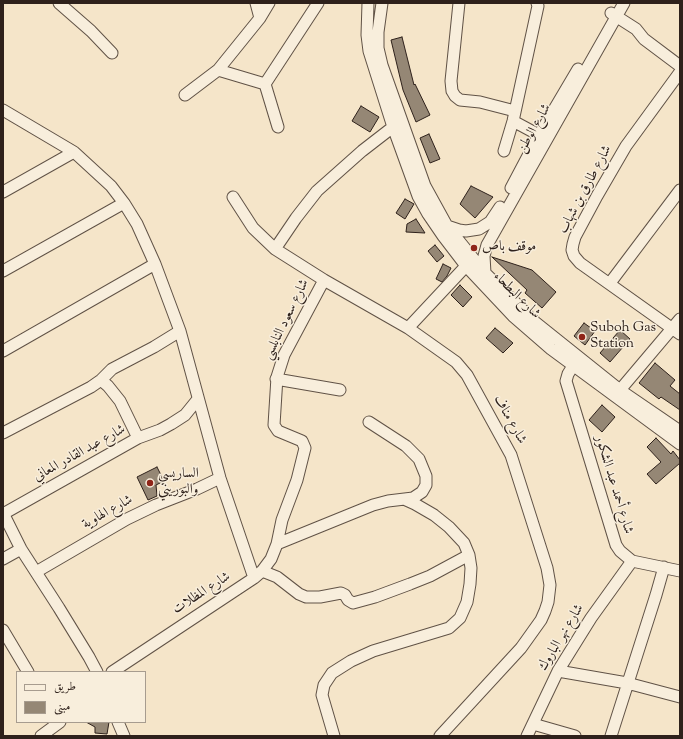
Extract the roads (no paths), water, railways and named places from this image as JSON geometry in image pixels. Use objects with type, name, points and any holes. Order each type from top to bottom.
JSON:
[{"type":"street","points":[[59,3],[91,31],[112,53]]},
{"type":"street","points":[[256,3],[260,18]]},
{"type":"street","points":[[185,95],[218,70],[260,18],[269,3]]},
{"type":"street","points":[[278,127],[266,84],[318,3]]},
{"type":"street","name":"شارع البطحاء","points":[[368,3],[367,35],[369,51],[393,127],[418,196],[432,220],[466,266],[513,316],[573,366],[680,444]]},
{"type":"street","name":"شارع البطحاء","points":[[382,3],[378,32],[378,48],[382,65],[425,186],[448,226],[485,273],[535,322],[620,390],[680,431]]},
{"type":"street","points":[[459,3],[451,81],[452,91],[455,96],[460,100],[480,102],[514,116],[539,135]]},
{"type":"street","points":[[504,151],[514,116],[538,6],[537,3]]},
{"type":"street","name":"شارع الوطن","points":[[485,273],[484,256],[487,245],[612,18],[617,3]]},
{"type":"street","name":"شارع الوطن","points":[[473,230],[485,226],[494,217],[539,135],[612,18],[624,3]]},
{"type":"street","points":[[612,18],[636,29],[644,39],[680,66]]},
{"type":"street","points":[[218,70],[266,84]]},
{"type":"street","name":"شارع طارق بن شهاب","points":[[676,331],[576,259],[572,250],[573,244],[597,196],[626,146],[680,72]]},
{"type":"street","points":[[3,110],[74,152],[97,172],[111,186],[124,203],[147,243],[180,331],[220,478],[258,575],[277,578],[299,594],[306,597],[315,598],[340,593],[345,595],[348,600],[353,603],[410,584],[450,566],[469,555]]},
{"type":"street","points":[[276,249],[296,218],[317,191],[362,151],[393,127]]},
{"type":"street","points":[[3,192],[74,152]]},
{"type":"street","points":[[610,283],[680,190]]},
{"type":"street","name":"شارع مناف","points":[[233,197],[252,228],[276,249],[324,280],[408,328],[451,358],[461,367],[512,455],[547,568],[550,585],[546,611],[520,648],[440,736]]},
{"type":"street","points":[[3,271],[124,203]]},
{"type":"street","points":[[448,226],[459,230],[473,230],[478,239],[487,245]]},
{"type":"street","points":[[3,351],[155,264]]},
{"type":"street","points":[[408,328],[466,266]]},
{"type":"street","name":"شارع سعود النابلسي","points":[[282,520],[306,448],[302,441],[278,431],[274,425],[276,379],[284,355],[324,280]]},
{"type":"street","points":[[620,390],[676,331],[680,319]]},
{"type":"street","points":[[3,433],[84,390],[101,380],[112,369],[154,347],[180,331]]},
{"type":"street","name":"شارع أحمد عبد الشكور","points":[[573,366],[566,381],[614,540],[620,551],[632,561]]},
{"type":"street","points":[[276,379],[340,390]]},
{"type":"street","name":"شارع عبد القادر المعاني","points":[[3,514],[138,438],[120,401],[101,380]]},
{"type":"street","points":[[138,438],[160,430],[185,415],[198,399]]},
{"type":"street","points":[[277,544],[373,505],[416,497],[424,489],[426,476],[422,465],[411,450],[369,422]]},
{"type":"street","name":"شارع الهاوية","points":[[36,572],[128,519],[156,505],[220,478]]},
{"type":"street","points":[[334,736],[322,695],[324,685],[329,677],[335,671],[363,655],[382,648],[445,631],[462,615],[468,597],[471,576],[469,555],[460,538],[442,520],[426,510],[404,500]]},
{"type":"street","points":[[3,514],[21,549],[90,657],[97,671]]},
{"type":"street","name":"شارع المظلات","points":[[114,671],[258,575],[271,559],[277,544],[282,520]]},
{"type":"street","points":[[3,559],[21,549]]},
{"type":"street","points":[[632,561],[680,571]]},
{"type":"street","name":"شارع نهر الباروك","points":[[527,736],[558,670],[591,618],[632,561]]},
{"type":"street","points":[[611,736],[664,567]]},
{"type":"street","points":[[3,630],[27,671]]},
{"type":"street","points":[[558,670],[627,683],[680,697]]},
{"type":"street","points":[[41,736],[58,723]]},
{"type":"street","points":[[118,723],[124,736]]},
{"type":"street","points":[[533,724],[575,736]]},
{"type":"place","name":"موقف باص","points":[[474,248]]},
{"type":"place","name":"Suboh Gas Station","points":[[582,337]]},
{"type":"place","name":"الساريسي والبوريني","points":[[150,483]]}]
